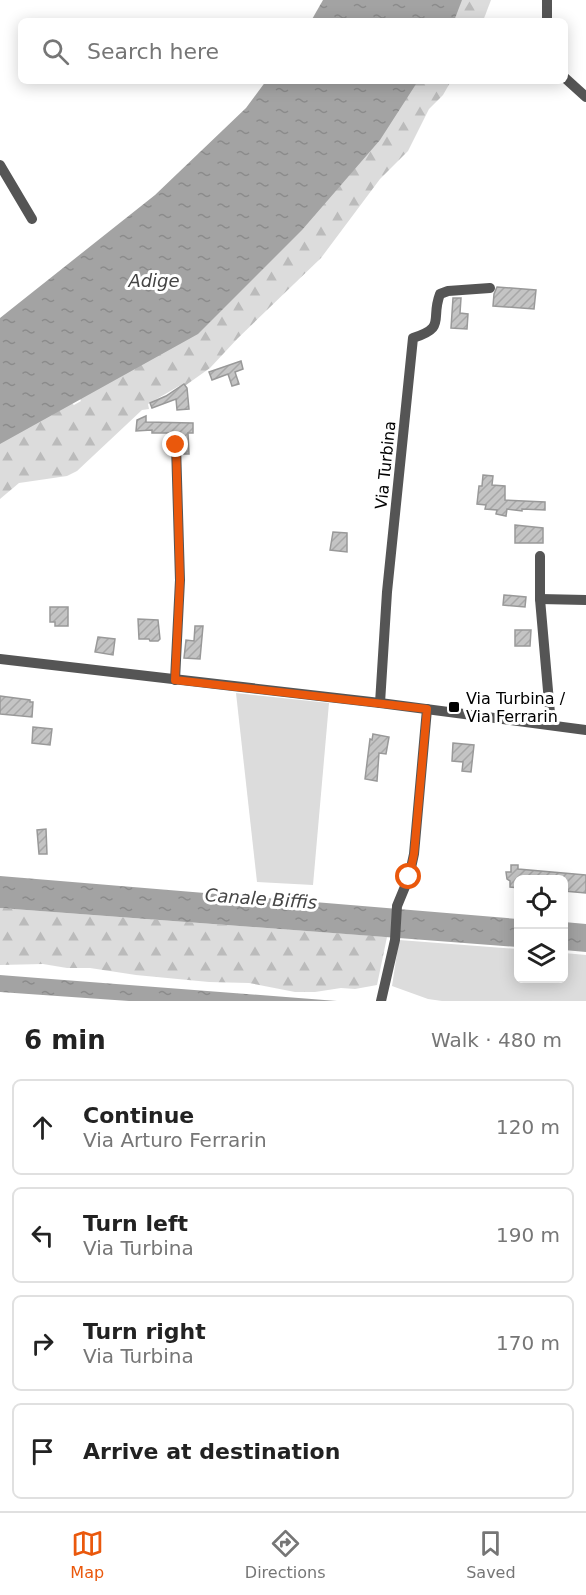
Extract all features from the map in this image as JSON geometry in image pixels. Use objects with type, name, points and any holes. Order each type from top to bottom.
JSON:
[{"type":"street","points":[[547,0],[547,18]]},
{"type":"street","points":[[568,81],[586,98]]},
{"type":"street","points":[[0,165],[32,219]]},
{"type":"street","name":"Via Turbina","points":[[380,703],[387,592],[413,338],[432,330],[436,324],[440,294],[448,291],[490,288]]},
{"type":"street","points":[[175,680],[180,580],[176,445]]},
{"type":"street","points":[[540,556],[540,599],[551,725]]},
{"type":"street","points":[[540,599],[586,600]]},
{"type":"street","points":[[0,659],[380,703],[586,730]]},
{"type":"street","points":[[381,999],[395,940],[397,906],[409,877],[414,854],[427,709]]},
{"type":"green space","points":[[437,0],[491,0],[484,18],[432,18]]},
{"type":"green space","points":[[395,84],[449,84],[443,95],[429,109],[408,151],[380,179],[321,258],[210,368],[186,385],[179,386],[148,404],[149,409],[142,410],[77,471],[67,476],[19,483],[0,499],[0,426],[59,394],[74,405],[81,401],[77,392]]},
{"type":"green space","points":[[236,693],[329,703],[313,885],[257,882]]},
{"type":"green space","points":[[0,908],[387,937],[377,985],[355,989],[295,992],[249,983],[209,982],[90,968],[67,968],[43,964],[0,965]]},
{"type":"green space","points":[[399,940],[514,949],[514,983],[568,983],[568,953],[586,955],[586,1001],[442,1001],[428,999],[392,986]]},
{"type":"water","points":[[323,0],[462,0],[455,18],[313,18]]},
{"type":"water","name":"Adige","points":[[264,84],[416,84],[380,140],[302,230],[198,334],[0,444],[0,318],[155,195],[246,108]]},
{"type":"water","name":"Canale Biffis","points":[[0,876],[514,919],[514,947],[0,908]]},
{"type":"water","points":[[568,922],[586,924],[586,952],[568,950]]},
{"type":"water","points":[[0,975],[337,1001],[129,1001],[0,992]]},
{"type":"building","points":[[497,287],[536,290],[534,309],[493,306]]},
{"type":"building","points":[[453,298],[461,298],[460,313],[468,314],[467,329],[451,328]]},
{"type":"building","points":[[241,361],[243,369],[235,372],[239,384],[232,386],[228,374],[212,380],[209,372]]},
{"type":"building","points":[[184,384],[187,388],[189,409],[177,410],[176,399],[152,408],[150,403]]},
{"type":"building","points":[[146,416],[146,422],[193,423],[193,433],[188,433],[189,454],[184,454],[178,433],[136,431],[137,420]]},
{"type":"building","points":[[483,475],[493,476],[492,485],[505,486],[505,500],[545,502],[545,510],[507,509],[506,516],[496,514],[497,510],[485,509],[486,505],[477,504]]},
{"type":"building","points":[[515,525],[543,528],[543,543],[515,543]]},
{"type":"building","points":[[333,532],[347,533],[347,552],[330,550]]},
{"type":"building","points":[[504,595],[526,597],[525,607],[503,605]]},
{"type":"building","points":[[50,607],[68,607],[68,626],[55,626],[55,622],[50,622]]},
{"type":"building","points":[[138,619],[158,620],[160,639],[158,641],[139,639]]},
{"type":"building","points":[[195,626],[203,626],[200,659],[184,658],[186,640],[194,641]]},
{"type":"building","points":[[515,630],[531,630],[530,646],[515,646]]},
{"type":"building","points":[[98,637],[115,639],[113,655],[95,652]]},
{"type":"building","points":[[0,696],[30,700],[33,702],[32,717],[0,714]]},
{"type":"building","points":[[33,727],[52,729],[50,745],[32,743]]},
{"type":"building","points":[[373,734],[389,737],[386,754],[379,753],[377,781],[365,779],[370,739],[372,740]]},
{"type":"building","points":[[453,743],[474,745],[471,772],[462,771],[463,762],[452,761]]},
{"type":"building","points":[[46,829],[47,854],[39,854],[37,830]]},
{"type":"building","points":[[511,865],[518,865],[518,869],[586,875],[586,893],[568,891],[568,875],[514,875],[514,887],[510,887],[506,872],[511,872]]},
{"type":"place","name":"Via Turbina / Via Ferrarin","points":[[454,707]]},
{"type":"route","points":[[176,445],[180,580],[175,680],[427,709],[414,854],[409,877]]}]
